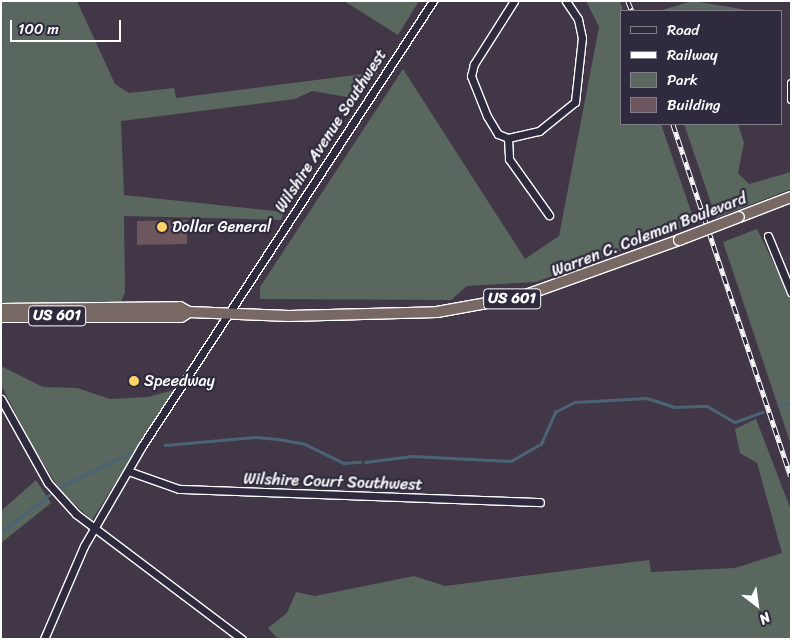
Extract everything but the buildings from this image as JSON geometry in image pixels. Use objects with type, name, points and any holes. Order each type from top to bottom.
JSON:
[{"type":"highway","name":"Warren C. Coleman Boulevard","points":[[1,309],[180,307],[190,312],[227,314],[398,316],[467,308],[568,283],[791,197]]},
{"type":"highway","name":"Warren C. Coleman Boulevard","points":[[1,317],[181,317],[190,312]]},
{"type":"street","name":"Wilshire Avenue Southwest","points":[[44,639],[94,529],[128,470],[227,314],[433,1]]},
{"type":"street","points":[[514,1],[474,64],[471,76],[487,116],[498,134],[508,138],[539,131],[575,102],[582,38],[578,19],[566,1]]},
{"type":"street","points":[[791,83],[791,99]]},
{"type":"street","points":[[508,138],[509,159],[549,215]]},
{"type":"street","points":[[768,236],[791,292]]},
{"type":"street","points":[[1,399],[48,483],[94,529],[242,639]]},
{"type":"street","name":"Wilshire Court Southwest","points":[[128,470],[179,489],[540,502]]},
{"type":"green space","points":[[1,1],[77,1],[115,84],[129,93],[174,88],[176,98],[378,72],[358,99],[312,91],[295,99],[121,121],[124,195],[284,212],[281,220],[124,216],[125,292],[121,302],[1,304]]},
{"type":"green space","points":[[344,1],[419,1],[398,35]]},
{"type":"green space","points":[[586,1],[620,1],[623,10],[620,10],[620,125],[661,125],[695,223],[536,282],[467,286],[451,300],[260,299],[260,287],[403,69],[525,259],[559,236],[599,27]]},
{"type":"green space","points":[[693,1],[747,10],[662,10]]},
{"type":"green space","points":[[684,125],[738,125],[744,143],[738,173],[749,184],[791,172],[791,189],[716,218]]},
{"type":"green space","points":[[757,229],[791,299],[791,445],[723,242]]},
{"type":"green space","points":[[1,366],[43,387],[77,388],[110,399],[148,397],[174,390],[92,520],[61,492],[32,445],[1,385]]},
{"type":"green space","points":[[756,419],[791,510],[791,639],[278,639],[268,628],[287,613],[296,592],[315,596],[414,576],[445,586],[649,560],[651,572],[735,568],[782,553],[757,463],[740,453],[735,429]]},
{"type":"green space","points":[[36,480],[51,503],[1,543],[1,511]]},
{"type":"waterway","points":[[365,462],[412,456],[511,461],[541,444],[555,412],[575,402],[647,398],[674,407],[707,406],[735,422],[762,412]]},
{"type":"waterway","points":[[780,405],[791,402]]},
{"type":"waterway","points":[[165,445],[255,437],[278,439],[305,444],[344,463],[360,462]]},
{"type":"waterway","points":[[60,487],[131,453]]},
{"type":"waterway","points":[[1,532],[49,495]]},
{"type":"railway","points":[[628,1],[632,10]]},
{"type":"railway","points":[[673,125],[791,476]]},
{"type":"place","name":"Dollar General","points":[[162,227]]},
{"type":"place","name":"Speedway","points":[[134,381]]}]
